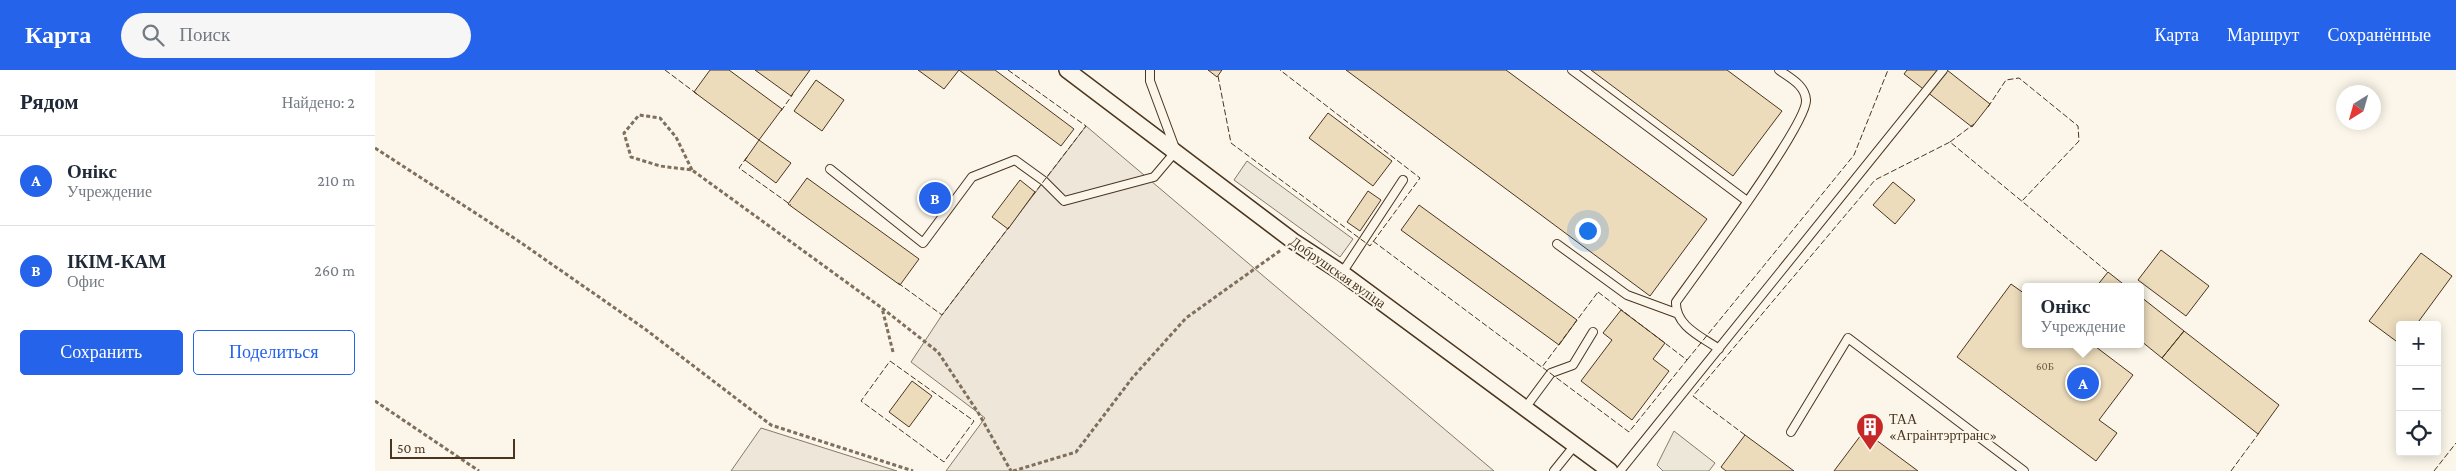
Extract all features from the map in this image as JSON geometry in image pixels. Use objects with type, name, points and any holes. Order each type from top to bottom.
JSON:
[{"type":"street","name":"Добрушская вуліца","points":[[1067,70],[1293,241],[1342,273],[1610,471]]},
{"type":"lane","points":[[829,168],[923,243],[973,177],[1015,160],[1065,201],[1153,178],[1176,151],[1150,81],[1150,70]]},
{"type":"lane","points":[[1572,70],[1747,201]]},
{"type":"lane","points":[[1719,349],[1682,322],[1676,313],[1676,302],[1790,138],[1807,103],[1805,92],[1779,70]]},
{"type":"lane","points":[[1620,471],[1943,70]]},
{"type":"lane","points":[[1342,273],[1403,180]]},
{"type":"lane","points":[[1557,244],[1627,295],[1676,313]]},
{"type":"lane","points":[[1525,408],[1551,374],[1573,364],[1593,332]]},
{"type":"lane","points":[[1791,432],[1848,338],[2024,471]]},
{"type":"lane","points":[[1555,471],[1575,445]]},
{"type":"path","points":[[691,170],[676,137],[660,118],[639,115],[624,133],[631,157],[661,166],[691,170],[882,308],[938,352],[979,414],[1011,471],[1076,452],[1133,377],[1185,318],[1293,241]]},
{"type":"path","points":[[375,148],[517,240],[645,329],[771,425],[913,471]]},
{"type":"path","points":[[882,308],[893,352]]},
{"type":"path","points":[[375,401],[479,471]]},
{"type":"shaded area","points":[[1086,126],[1494,471],[946,471],[985,418],[911,362],[942,315]]},
{"type":"shaded area","points":[[1247,161],[1353,239],[1340,257],[1234,180]]},
{"type":"shaded area","points":[[761,428],[897,471],[731,471]]},
{"type":"shaded area","points":[[1674,431],[1715,463],[1709,471],[1663,471],[1657,465]]},
{"type":"building","points":[[710,70],[729,70],[782,109],[759,140],[694,92]]},
{"type":"building","points":[[755,70],[810,70],[791,96]]},
{"type":"building","points":[[918,70],[959,70],[944,89]]},
{"type":"building","points":[[959,70],[995,70],[1074,129],[1061,146]]},
{"type":"building","points":[[1208,70],[1222,70],[1217,77]]},
{"type":"building","points":[[1346,70],[1506,70],[1707,219],[1650,296]]},
{"type":"building","points":[[1591,70],[1727,70],[1782,111],[1733,176]]},
{"type":"building","points":[[1907,70],[1947,70],[1990,104],[1972,127],[1904,74]]},
{"type":"building","points":[[816,80],[844,100],[822,131],[794,111]]},
{"type":"building","points":[[1328,113],[1392,161],[1373,186],[1309,138]]},
{"type":"building","points":[[759,140],[791,163],[776,183],[745,160]]},
{"type":"building","points":[[807,178],[919,259],[900,285],[788,204]]},
{"type":"building","points":[[1020,180],[1035,192],[1008,229],[992,217]]},
{"type":"building","points":[[1893,182],[1915,200],[1895,224],[1873,205]]},
{"type":"building","points":[[1368,191],[1381,200],[1360,231],[1347,222]]},
{"type":"building","points":[[1419,205],[1577,320],[1559,345],[1401,230]]},
{"type":"building","points":[[2161,250],[2209,286],[2186,316],[2138,280]]},
{"type":"building","points":[[2421,253],[2452,276],[2419,321],[2396,321],[2396,341],[2369,321]]},
{"type":"building","points":[[2108,272],[2122,283],[2099,283]]},
{"type":"building","points":[[2011,284],[2022,292],[2022,348],[2097,348],[2133,375],[2099,420],[2117,433],[2096,461],[1957,357]]},
{"type":"building","points":[[2144,299],[2184,331],[2162,358],[2144,343]]},
{"type":"building","points":[[1621,310],[1665,343],[1653,359],[1669,371],[1632,420],[1581,381],[1612,340],[1603,333]]},
{"type":"building","points":[[2184,331],[2279,405],[2258,434],[2162,358]]},
{"type":"building","points":[[912,381],[932,396],[909,427],[889,412]]},
{"type":"building","name":"ТАА «Аграінтэртранс»","points":[[1864,431],[1918,471],[1834,471]]},
{"type":"building","points":[[1745,435],[1794,471],[1726,471],[1721,467]]},
{"type":"fence","points":[[665,70],[697,94]]},
{"type":"fence","points":[[1008,70],[1086,126],[1033,195]]},
{"type":"fence","points":[[1218,76],[1231,143],[1370,246],[1420,178],[1280,70]]},
{"type":"fence","points":[[1687,360],[1854,155],[1888,70]]},
{"type":"fence","points":[[1988,107],[2006,80],[2019,78],[2078,126],[2079,141],[2022,201]]},
{"type":"fence","points":[[781,111],[793,94]]},
{"type":"fence","points":[[1950,142],[1974,124]]},
{"type":"fence","points":[[1745,435],[1693,396],[1875,180],[1950,142],[2109,273]]},
{"type":"fence","points":[[747,157],[739,168],[791,205]]},
{"type":"fence","points":[[898,283],[942,315],[1009,227]]},
{"type":"fence","points":[[1373,241],[1543,368]]},
{"type":"fence","points":[[1598,292],[1687,360],[1629,432],[1542,367],[1598,292]]},
{"type":"fence","points":[[890,361],[974,421],[944,462],[861,401],[890,361]]},
{"type":"fence","points":[[2231,471],[2259,433]]},
{"type":"fence","points":[[2434,471],[2456,443]]},
{"type":"place","name":"ІКІМ-КАМ","points":[[935,198]]},
{"type":"place","name":"Онікс","points":[[2083,383]]},
{"type":"place","name":"ТАА «Аграінтэртранс»","points":[[1870,451]]}]
